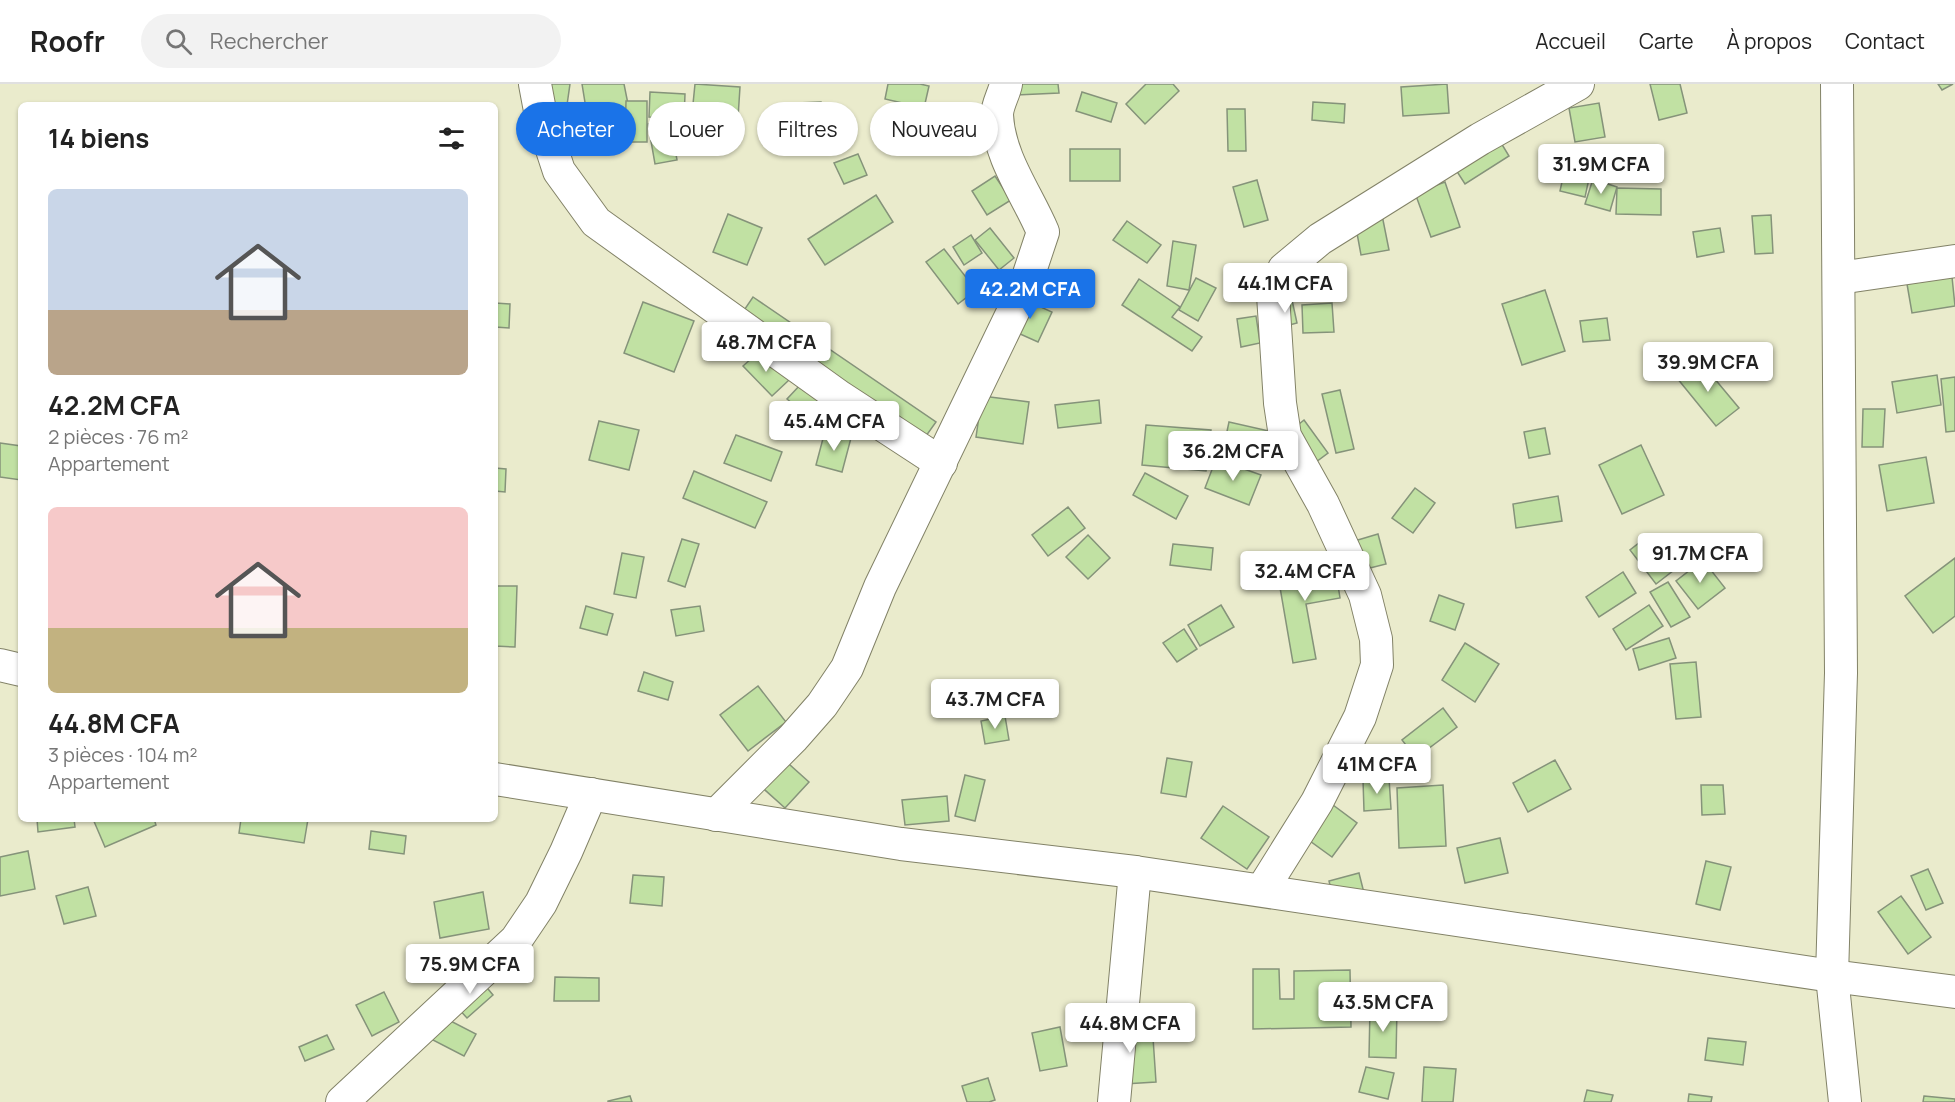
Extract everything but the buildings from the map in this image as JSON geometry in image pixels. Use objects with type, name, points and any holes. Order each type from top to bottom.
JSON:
[{"type":"street","points":[[535,84],[541,116],[559,171],[596,222],[840,397],[941,463]]},
{"type":"street","points":[[716,815],[793,738],[822,705],[847,668],[880,588],[1024,289],[1043,232],[1013,173],[1001,138],[997,113],[1006,84]]},
{"type":"street","points":[[1262,890],[1323,791],[1360,717],[1377,665],[1376,639],[1365,595],[1323,504],[1285,436],[1280,403],[1272,295],[1284,269],[1320,239],[1480,140],[1578,84]]},
{"type":"street","points":[[1838,84],[1841,673],[1832,976],[1845,1102]]},
{"type":"street","points":[[1839,278],[1955,261]]},
{"type":"street","points":[[0,665],[18,669]]},
{"type":"street","points":[[498,779],[901,844],[1135,872],[1832,976],[1955,992]]},
{"type":"street","points":[[342,1102],[516,940],[541,903],[591,794]]},
{"type":"street","points":[[1114,1102],[1135,872]]}]
